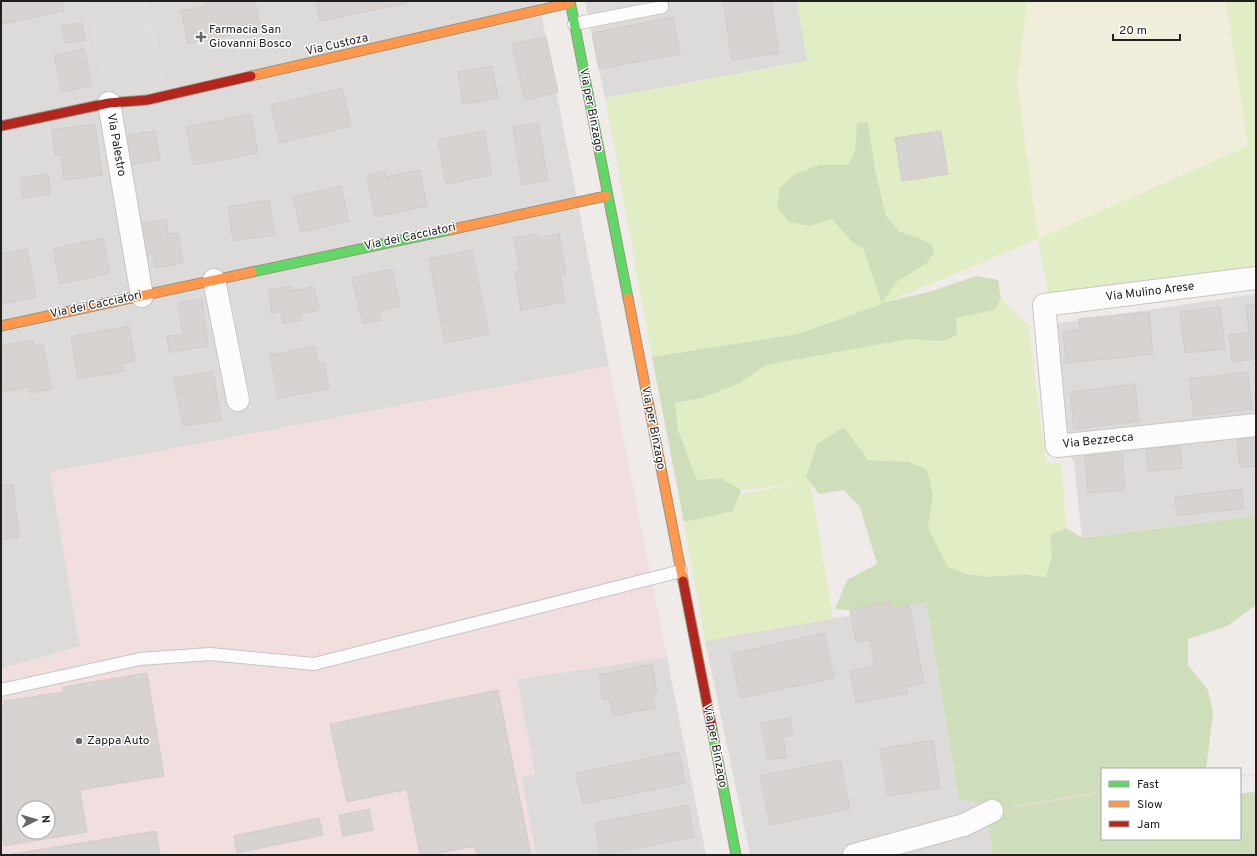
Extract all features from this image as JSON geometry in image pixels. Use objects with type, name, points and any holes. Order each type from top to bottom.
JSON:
[{"type":"street","name":"Via per Binzago","points":[[570,2],[606,196],[736,855]]},
{"type":"street","name":"Via Custoza","points":[[109,103],[148,100],[570,2]]},
{"type":"street","name":"Via Palestro","points":[[1,126],[109,103],[142,296]]},
{"type":"street","name":"Via dei Cacciatori","points":[[1,326],[606,196]]},
{"type":"street","name":"Via Mulino Arese","points":[[1044,305],[1256,278]]},
{"type":"street","points":[[214,280],[238,400]]},
{"type":"street","name":"Via Bezzecca","points":[[1044,305],[1057,446],[1256,425]]},
{"type":"street","points":[[854,855],[964,825],[992,811]]},
{"type":"lane","points":[[574,24],[662,7],[661,1]]},
{"type":"lane","points":[[1,690],[140,659],[210,654],[314,664],[680,571]]},
{"type":"path","points":[[1241,776],[1256,774]]},
{"type":"path","points":[[992,811],[1040,801],[1101,792]]},
{"type":"shaded area","points":[[1,1],[86,1],[108,96],[165,87],[146,1],[539,1],[609,366],[50,472],[80,646],[1,669]]},
{"type":"shaded area","points":[[86,1],[146,1],[165,87],[108,97]]},
{"type":"shaded area","points":[[585,1],[797,1],[807,61],[605,98]]},
{"type":"shaded area","points":[[1027,1],[1226,1],[1248,146],[1038,239],[1017,83]]},
{"type":"shaded area","points":[[1256,294],[1256,516],[1082,538],[1074,462],[1066,446],[1052,324]]},
{"type":"shaded area","points":[[609,366],[667,657],[517,679],[535,774],[521,777],[536,855],[1,855],[1,669],[80,646],[50,472]]},
{"type":"shaded area","points":[[926,602],[959,800],[984,801],[993,855],[750,855],[705,641]]},
{"type":"shaded area","points":[[667,657],[706,855],[536,855],[521,777],[535,774],[517,679]]},
{"type":"green space","points":[[797,1],[1027,1],[1017,83],[1038,239],[882,304],[798,334],[652,357],[605,98],[807,61]]},
{"type":"green space","points":[[1226,1],[1256,1],[1256,275],[1050,303],[1038,239],[1248,146]]},
{"type":"green space","points":[[868,122],[875,171],[886,216],[900,232],[921,239],[933,246],[934,253],[927,263],[896,282],[882,303],[929,292],[976,276],[998,280],[1001,299],[994,310],[956,318],[957,335],[943,341],[909,339],[766,365],[738,384],[701,398],[675,403],[678,430],[697,480],[721,478],[741,490],[733,511],[684,522],[652,357],[798,334],[882,304],[863,248],[853,243],[832,219],[809,226],[789,222],[777,207],[780,188],[795,174],[820,165],[848,165],[855,152],[857,123]]},
{"type":"green space","points":[[1001,299],[1028,325],[1046,462],[1061,464],[1066,528],[1050,535],[1052,555],[1046,577],[1024,574],[986,577],[967,574],[948,567],[928,528],[933,495],[909,462],[868,460],[844,427],[806,477],[810,482],[833,619],[705,641],[681,506],[800,483],[741,490],[721,478],[697,480],[678,430],[675,403],[701,398],[738,384],[766,365],[909,339],[943,341],[955,318],[994,310]]},
{"type":"green space","points":[[844,427],[868,460],[909,462],[927,470],[933,495],[928,528],[948,567],[967,574],[986,577],[1024,574],[1046,577],[1052,555],[1050,535],[1066,528],[1082,538],[1256,516],[1256,605],[1227,626],[1188,639],[1188,665],[1208,690],[1213,713],[1206,768],[1101,768],[1101,840],[1241,840],[1241,794],[1256,791],[1256,855],[993,855],[984,802],[959,800],[926,602],[870,612],[835,609],[847,580],[877,564],[860,507],[844,490],[819,494],[806,477],[817,444]]},
{"type":"building","points":[[1,1],[62,1],[64,11],[1,24]]},
{"type":"building","points":[[206,1],[255,1],[261,29],[188,44],[181,11],[207,6]]},
{"type":"building","points":[[316,1],[407,1],[407,3],[320,21]]},
{"type":"building","points":[[723,1],[771,1],[779,53],[732,60]]},
{"type":"building","points":[[673,17],[680,54],[599,69],[592,33]]},
{"type":"building","points":[[82,23],[85,40],[65,43],[62,26]]},
{"type":"building","points":[[546,37],[558,92],[525,100],[512,44]]},
{"type":"building","points":[[84,49],[92,86],[62,92],[54,55]]},
{"type":"building","points":[[492,66],[498,98],[463,104],[458,72]]},
{"type":"building","points":[[342,88],[351,126],[280,143],[271,105]]},
{"type":"building","points":[[251,114],[258,153],[194,165],[186,127]]},
{"type":"building","points":[[538,123],[548,180],[522,185],[513,127]]},
{"type":"building","points":[[95,124],[102,175],[64,180],[61,155],[55,156],[52,130]]},
{"type":"building","points":[[155,131],[160,160],[129,165],[124,136]]},
{"type":"building","points":[[484,131],[492,175],[446,184],[438,140]]},
{"type":"building","points":[[941,131],[948,174],[902,181],[895,138]]},
{"type":"building","points":[[420,170],[427,206],[375,217],[367,175],[385,171],[386,177]]},
{"type":"building","points":[[48,174],[51,194],[23,198],[20,178]]},
{"type":"building","points":[[341,186],[349,221],[301,232],[293,197]]},
{"type":"building","points":[[269,200],[275,235],[233,241],[228,207]]},
{"type":"building","points":[[166,219],[168,234],[178,233],[183,263],[155,268],[153,254],[144,256],[138,224]]},
{"type":"building","points":[[537,234],[538,238],[559,234],[566,274],[560,275],[565,302],[521,310],[515,272],[520,271],[514,238]]},
{"type":"building","points":[[103,238],[110,273],[60,284],[53,249]]},
{"type":"building","points":[[27,249],[36,297],[1,304],[1,254]]},
{"type":"building","points":[[472,250],[489,334],[445,343],[429,259]]},
{"type":"building","points":[[392,269],[400,306],[379,311],[381,320],[363,324],[352,278]]},
{"type":"building","points":[[291,286],[291,291],[314,287],[319,310],[300,314],[301,320],[283,323],[281,311],[272,313],[268,290]]},
{"type":"building","points":[[202,299],[208,346],[169,352],[167,336],[183,334],[178,303]]},
{"type":"building","points":[[1256,304],[1256,359],[1232,362],[1229,335],[1249,332],[1246,305]]},
{"type":"building","points":[[1220,307],[1225,349],[1185,353],[1180,312]]},
{"type":"building","points":[[1149,312],[1153,354],[1066,363],[1063,332],[1080,330],[1078,319]]},
{"type":"building","points":[[129,326],[135,361],[122,363],[124,371],[78,379],[71,337]]},
{"type":"building","points":[[33,340],[34,345],[43,344],[51,389],[30,393],[29,387],[1,392],[1,346]]},
{"type":"building","points":[[315,346],[318,364],[324,363],[329,389],[278,398],[270,355]]},
{"type":"building","points":[[213,371],[221,420],[183,426],[174,378]]},
{"type":"building","points":[[1248,372],[1252,409],[1194,416],[1189,379]]},
{"type":"building","points":[[1135,384],[1139,421],[1074,429],[1070,392]]},
{"type":"building","points":[[1256,435],[1256,466],[1240,467],[1237,437]]},
{"type":"building","points":[[1180,446],[1182,468],[1148,471],[1146,449]]},
{"type":"building","points":[[1122,453],[1125,490],[1088,493],[1085,456]]},
{"type":"building","points":[[13,484],[19,537],[1,539],[1,486]]},
{"type":"building","points":[[1242,489],[1244,508],[1177,516],[1175,497]]},
{"type":"building","points":[[889,602],[891,609],[909,605],[924,683],[907,686],[908,693],[856,703],[850,671],[875,666],[870,640],[856,642],[850,610]]},
{"type":"building","points":[[824,633],[834,678],[740,698],[731,654]]},
{"type":"building","points":[[652,664],[657,693],[652,694],[655,708],[613,716],[610,699],[603,700],[599,675]]},
{"type":"building","name":"Zappa Auto","points":[[147,673],[164,776],[80,790],[87,832],[56,837],[56,800],[16,800],[16,840],[40,840],[4,846],[1,824],[1,705],[5,705],[4,701],[64,692],[63,687]]},
{"type":"building","points":[[498,690],[531,855],[477,855],[475,846],[429,855],[420,855],[407,789],[347,802],[330,724]]},
{"type":"building","points":[[790,718],[793,735],[783,737],[787,757],[768,760],[761,723]]},
{"type":"building","points":[[933,740],[940,788],[888,796],[880,749]]},
{"type":"building","points":[[679,752],[685,783],[583,804],[576,773]]},
{"type":"building","points":[[840,760],[850,809],[770,825],[760,776]]},
{"type":"building","points":[[688,805],[694,837],[600,855],[595,823]]},
{"type":"building","points":[[369,809],[373,830],[343,836],[339,815]]},
{"type":"building","points":[[319,818],[323,835],[237,853],[234,836]]},
{"type":"building","points":[[156,831],[160,855],[7,855]]},
{"type":"traffic: fast","points":[[570,1],[628,298]]},
{"type":"traffic: fast","points":[[252,272],[449,230]]},
{"type":"traffic: fast","points":[[712,729],[736,855]]},
{"type":"traffic: slow","points":[[251,76],[570,3]]},
{"type":"traffic: slow","points":[[449,230],[606,196]]},
{"type":"traffic: slow","points":[[1,326],[252,272]]},
{"type":"traffic: slow","points":[[628,298],[683,581]]},
{"type":"traffic: jam","points":[[1,126],[109,103],[147,100],[251,76]]},
{"type":"traffic: jam","points":[[683,581],[712,729]]},
{"type":"place","name":"Farmacia San Giovanni Bosco","points":[[201,37]]},
{"type":"place","name":"Zappa Auto","points":[[79,741]]}]
